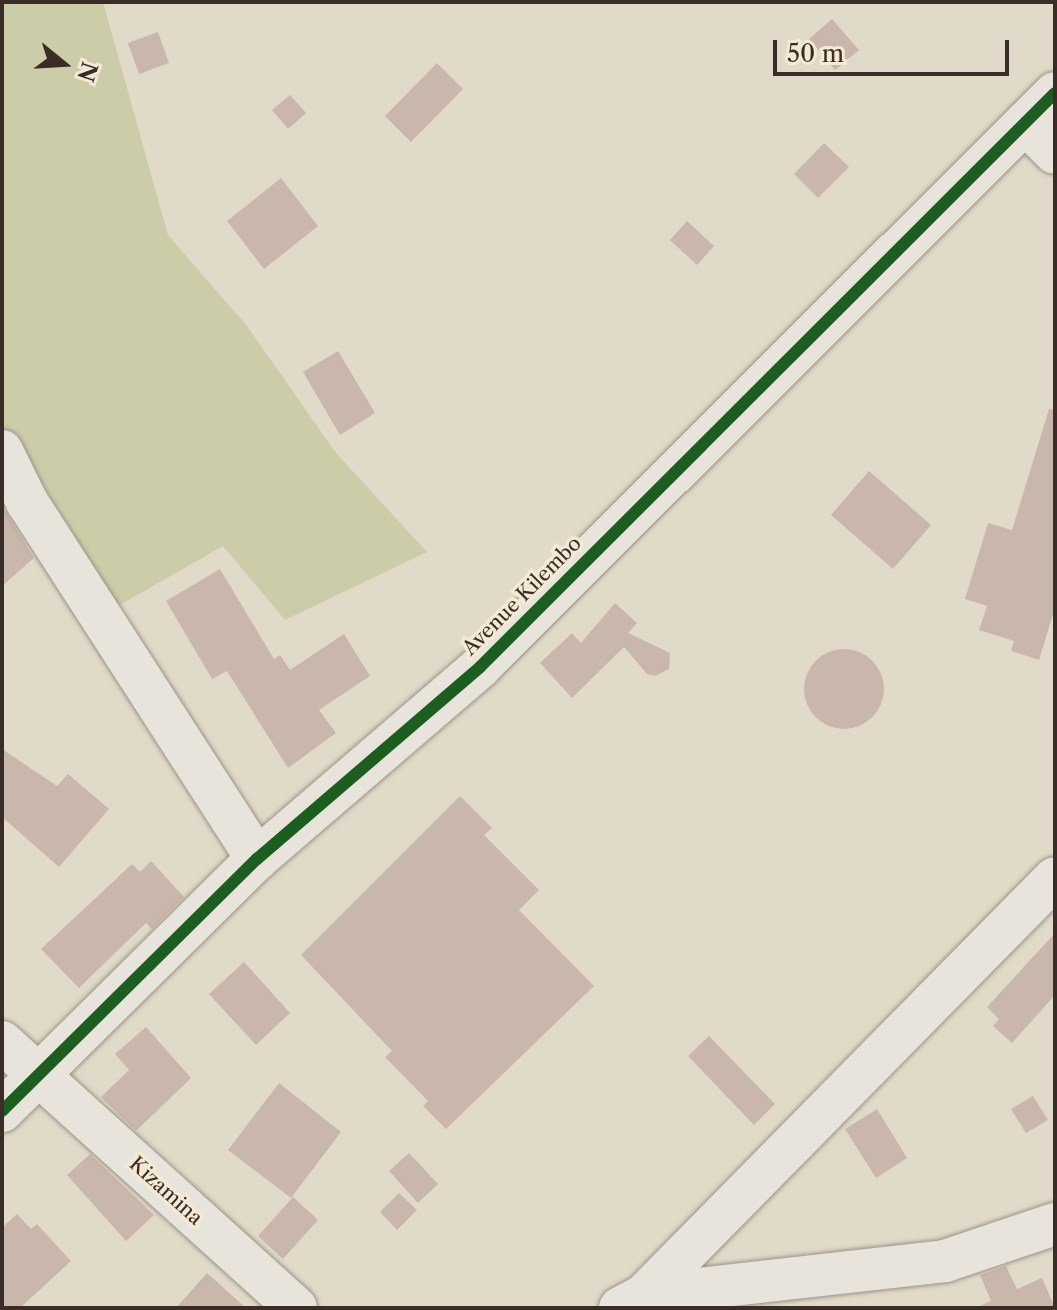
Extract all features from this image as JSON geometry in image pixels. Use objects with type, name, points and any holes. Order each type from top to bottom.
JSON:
[{"type":"street","name":"Avenue Kilembo","points":[[2,1111],[36,1073],[257,859],[480,667],[1055,93]]},
{"type":"street","points":[[1025,123],[1055,153]]},
{"type":"street","points":[[2,451],[27,502],[257,859]]},
{"type":"street","points":[[632,1302],[1055,878]]},
{"type":"street","name":"Kizamina","points":[[2,1042],[296,1308]]},
{"type":"street","points":[[632,1302],[945,1261],[1055,1224]]},
{"type":"green space","points":[[2,2],[103,2],[168,235],[247,326],[336,453],[427,552],[285,620],[223,546],[118,606],[18,444],[2,429]]},
{"type":"building","points":[[832,19],[859,50],[835,70],[809,39]]},
{"type":"building","points":[[158,32],[169,63],[139,74],[128,43]]},
{"type":"building","points":[[437,63],[463,89],[411,142],[385,116]]},
{"type":"building","points":[[290,95],[306,113],[288,129],[272,110]]},
{"type":"building","points":[[824,143],[849,167],[818,198],[794,174]]},
{"type":"building","points":[[281,178],[318,226],[264,269],[227,221]]},
{"type":"building","points":[[687,221],[714,246],[697,265],[670,240]]},
{"type":"building","points":[[338,351],[375,413],[340,435],[303,372]]},
{"type":"building","points":[[1049,409],[1055,410],[1055,608],[1039,660],[1011,651],[1014,641],[979,630],[987,606],[965,599],[988,523],[1012,530]]},
{"type":"building","points":[[869,471],[931,525],[893,569],[831,515]]},
{"type":"building","points":[[2,506],[34,558],[2,586]]},
{"type":"building","points":[[220,569],[274,659],[280,655],[290,670],[344,634],[370,676],[319,710],[336,733],[288,768],[227,671],[212,679],[166,601]]},
{"type":"building","points":[[615,603],[637,623],[628,633],[670,653],[669,669],[655,676],[647,674],[624,647],[572,698],[540,663],[572,633],[581,643]]},
{"type":"building","points":[[844,649],[859,652],[872,661],[881,674],[884,689],[881,704],[872,717],[859,726],[844,729],[829,726],[816,717],[807,704],[804,689],[807,674],[816,661],[829,652]]},
{"type":"building","points":[[2,749],[57,786],[68,774],[109,809],[59,867],[2,817]]},
{"type":"building","points":[[460,796],[492,828],[484,835],[539,890],[519,910],[594,986],[446,1129],[423,1106],[428,1101],[385,1057],[392,1051],[301,955]]},
{"type":"building","points":[[151,861],[184,897],[152,929],[146,923],[79,988],[41,949],[132,864],[140,872]]},
{"type":"building","points":[[1055,933],[1055,995],[1012,1043],[993,1026],[999,1019],[987,1007]]},
{"type":"building","points":[[244,962],[290,1013],[256,1045],[209,994]]},
{"type":"building","points":[[146,1027],[191,1078],[136,1131],[101,1097],[129,1070],[115,1054]]},
{"type":"building","points":[[709,1036],[775,1104],[754,1125],[688,1056]]},
{"type":"building","points":[[279,1083],[341,1132],[291,1198],[228,1150]]},
{"type":"building","points":[[1033,1096],[1048,1120],[1026,1133],[1011,1109]]},
{"type":"building","points":[[877,1109],[907,1158],[876,1178],[845,1129]]},
{"type":"building","points":[[409,1153],[438,1184],[418,1203],[389,1171]]},
{"type":"building","points":[[90,1154],[154,1215],[126,1241],[67,1175]]},
{"type":"building","points":[[399,1193],[417,1210],[397,1230],[380,1212]]},
{"type":"building","points":[[293,1197],[318,1220],[283,1259],[258,1236]]},
{"type":"building","points":[[17,1214],[31,1229],[37,1224],[71,1261],[20,1308],[2,1308],[2,1228]]},
{"type":"building","points":[[1006,1266],[1017,1289],[1042,1278],[1055,1308],[975,1308],[991,1301],[980,1275]]},
{"type":"building","points":[[207,1273],[246,1308],[176,1308]]},
{"type":"cycle path","points":[[2,1111],[257,859],[480,667],[1055,93]]}]
